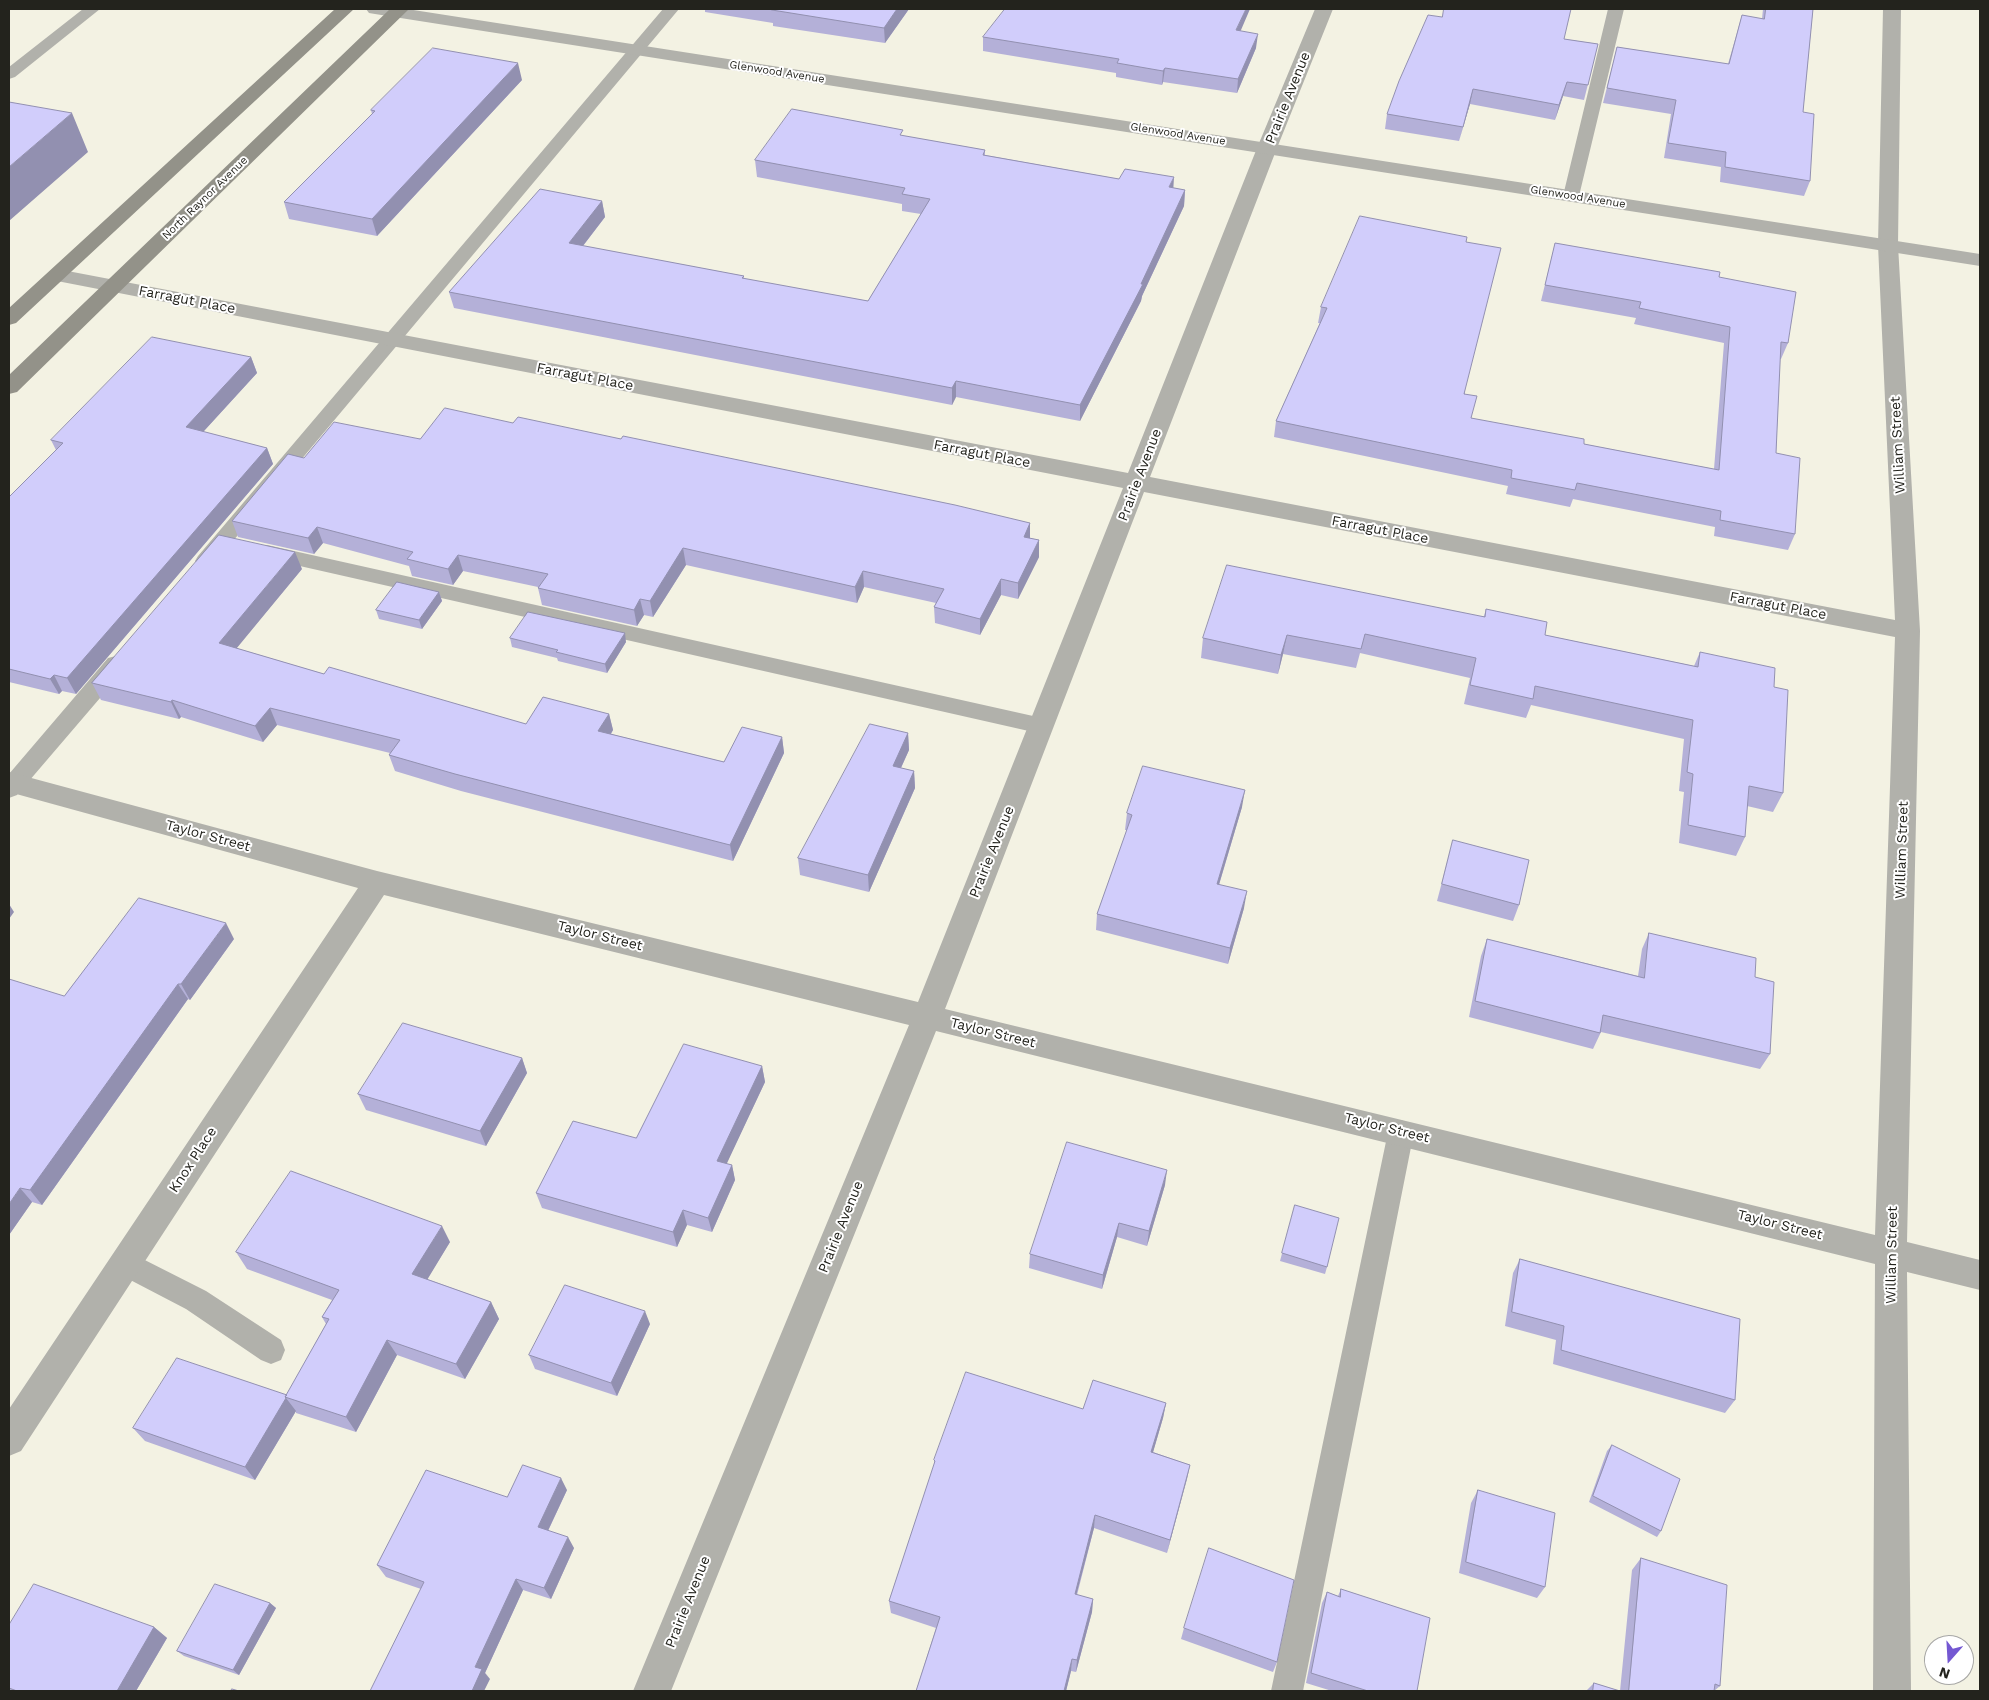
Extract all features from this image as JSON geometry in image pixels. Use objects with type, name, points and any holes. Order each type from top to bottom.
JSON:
[{"type":"main road","points":[[9,319],[346,9]]},
{"type":"main road","name":"North Raynor Avenue","points":[[9,387],[398,10]]},
{"type":"street","name":"Glenwood Avenue","points":[[375,9],[398,10],[636,50],[1980,260]]},
{"type":"street","name":"Prairie Avenue","points":[[652,1691],[927,1017],[1267,148],[1324,9]]},
{"type":"street","name":"William Street","points":[[1892,9],[1888,245],[1908,631],[1891,1252],[1892,1691]]},
{"type":"street","name":"Farragut Place","points":[[57,275],[1908,631]]},
{"type":"street","name":"Taylor Street","points":[[10,785],[377,882],[1980,1275]]},
{"type":"street","name":"Knox Place","points":[[9,1439],[377,882]]},
{"type":"lane","points":[[9,74],[92,9]]},
{"type":"lane","points":[[195,572],[237,546],[391,340],[671,9]]},
{"type":"lane","points":[[1571,196],[1616,9]]},
{"type":"lane","points":[[237,546],[1042,726]]},
{"type":"lane","points":[[10,785],[130,648]]},
{"type":"lane","points":[[1287,1691],[1401,1132]]},
{"type":"lane","points":[[125,1263],[196,1300],[271,1350]]},
{"type":"building","points":[[773,9],[897,9],[884,28]]},
{"type":"building","points":[[1005,9],[1246,9],[1236,30],[1258,34],[1238,79],[1165,68],[1163,71],[1117,63],[1119,59],[983,37]]},
{"type":"building","points":[[1444,9],[1571,9],[1564,39],[1598,44],[1588,85],[1567,82],[1559,105],[1473,89],[1463,127],[1387,114],[1399,81],[1428,15],[1442,17]]},
{"type":"building","points":[[1766,9],[1813,9],[1803,112],[1814,114],[1810,181],[1725,167],[1726,152],[1668,143],[1676,100],[1607,88],[1617,47],[1729,64],[1742,15],[1764,19]]},
{"type":"building","points":[[433,48],[518,63],[372,219],[284,202],[375,111],[371,110]]},
{"type":"building","points":[[9,102],[72,113],[9,167]]},
{"type":"building","points":[[792,109],[903,130],[900,135],[985,150],[983,155],[1119,179],[1125,169],[1174,177],[1169,187],[1185,190],[1141,284],[1143,284],[1080,405],[956,381],[952,388],[449,292],[540,189],[602,201],[569,243],[868,301],[930,199],[902,194],[905,188],[755,160]]},
{"type":"building","points":[[1360,216],[1467,237],[1466,242],[1501,248],[1464,394],[1477,396],[1471,418],[1584,439],[1584,444],[1719,470],[1730,327],[1639,308],[1641,302],[1545,285],[1555,243],[1720,272],[1719,277],[1796,292],[1788,343],[1781,342],[1776,453],[1800,458],[1795,534],[1720,520],[1721,511],[1577,483],[1575,490],[1511,478],[1512,470],[1276,421],[1327,308],[1321,307]]},
{"type":"building","points":[[152,337],[251,357],[186,427],[267,448],[67,678],[54,675],[50,679],[9,669],[9,497],[63,443],[51,440]]},
{"type":"building","points":[[445,408],[513,423],[518,417],[621,439],[623,436],[955,505],[1030,523],[1024,537],[1039,540],[1018,583],[1001,579],[980,619],[934,607],[944,589],[863,571],[855,587],[683,548],[650,601],[640,599],[634,610],[538,588],[548,574],[458,555],[448,569],[407,559],[413,552],[317,527],[308,538],[232,521],[288,454],[304,458],[334,422],[420,439]]},
{"type":"building","points":[[219,535],[295,552],[219,643],[324,674],[329,667],[526,724],[543,697],[609,714],[598,731],[724,762],[742,727],[782,737],[730,845],[455,774],[389,755],[400,740],[270,708],[255,726],[172,700],[171,702],[92,683]]},
{"type":"building","points":[[1227,565],[1485,617],[1486,609],[1547,622],[1545,635],[1698,667],[1700,652],[1775,668],[1774,687],[1788,690],[1783,793],[1749,786],[1745,837],[1688,825],[1693,774],[1687,772],[1693,720],[1535,686],[1533,699],[1470,685],[1476,658],[1365,634],[1361,649],[1287,635],[1281,655],[1203,638]]},
{"type":"building","points":[[397,582],[439,592],[419,620],[376,610]]},
{"type":"building","points":[[528,612],[625,633],[605,664],[510,638]]},
{"type":"building","points":[[870,724],[908,733],[893,766],[914,771],[868,875],[798,858]]},
{"type":"building","points":[[1143,766],[1245,790],[1217,884],[1247,891],[1230,948],[1097,914],[1132,815],[1127,813]]},
{"type":"building","points":[[1453,840],[1529,860],[1519,905],[1442,884]]},
{"type":"building","points":[[139,898],[226,923],[181,984],[178,984],[30,1190],[20,1188],[9,1204],[9,979],[64,996]]},
{"type":"building","points":[[1649,933],[1756,958],[1755,977],[1774,982],[1770,1054],[1603,1015],[1600,1033],[1475,1001],[1487,939],[1644,978]]},
{"type":"building","points":[[403,1023],[522,1058],[480,1131],[358,1094]]},
{"type":"building","points":[[684,1044],[762,1066],[717,1161],[732,1165],[708,1218],[683,1210],[673,1232],[536,1193],[573,1121],[636,1138]]},
{"type":"building","points":[[1067,1142],[1167,1170],[1149,1231],[1119,1223],[1103,1275],[1030,1254]]},
{"type":"building","points":[[291,1171],[442,1226],[412,1274],[491,1302],[456,1364],[387,1340],[346,1417],[285,1397],[329,1319],[322,1317],[339,1290],[236,1252]]},
{"type":"building","points":[[1295,1205],[1339,1218],[1327,1267],[1282,1253]]},
{"type":"building","points":[[1520,1259],[1740,1319],[1735,1400],[1561,1350],[1564,1326],[1512,1312]]},
{"type":"building","points":[[565,1285],[645,1311],[611,1383],[529,1355]]},
{"type":"building","points":[[177,1358],[287,1395],[245,1467],[133,1428]]},
{"type":"building","points":[[966,1372],[1083,1409],[1093,1380],[1166,1403],[1151,1452],[1190,1465],[1170,1540],[1095,1515],[1075,1594],[1093,1599],[1077,1660],[1072,1659],[1064,1691],[916,1691],[940,1617],[889,1601],[934,1460]]},
{"type":"building","points":[[1612,1445],[1680,1479],[1661,1531],[1593,1496]]},
{"type":"building","points":[[523,1465],[561,1478],[538,1527],[568,1537],[544,1588],[516,1579],[475,1667],[482,1669],[472,1691],[370,1691],[424,1582],[377,1565],[426,1470],[507,1497]]},
{"type":"building","points":[[1478,1490],[1555,1513],[1545,1587],[1466,1562]]},
{"type":"building","points":[[1209,1548],[1294,1580],[1277,1662],[1184,1628]]},
{"type":"building","points":[[1641,1558],[1727,1585],[1720,1686],[1715,1684],[1714,1691],[1629,1691]]},
{"type":"building","points":[[34,1584],[154,1627],[117,1691],[17,1691],[9,1688],[9,1625]]},
{"type":"building","points":[[215,1584],[270,1603],[233,1670],[177,1651]]},
{"type":"building","points":[[1341,1589],[1430,1618],[1417,1691],[1368,1691],[1311,1673],[1327,1592],[1340,1597]]},
{"type":"building","points":[[1594,1683],[1620,1691],[1593,1691]]}]
